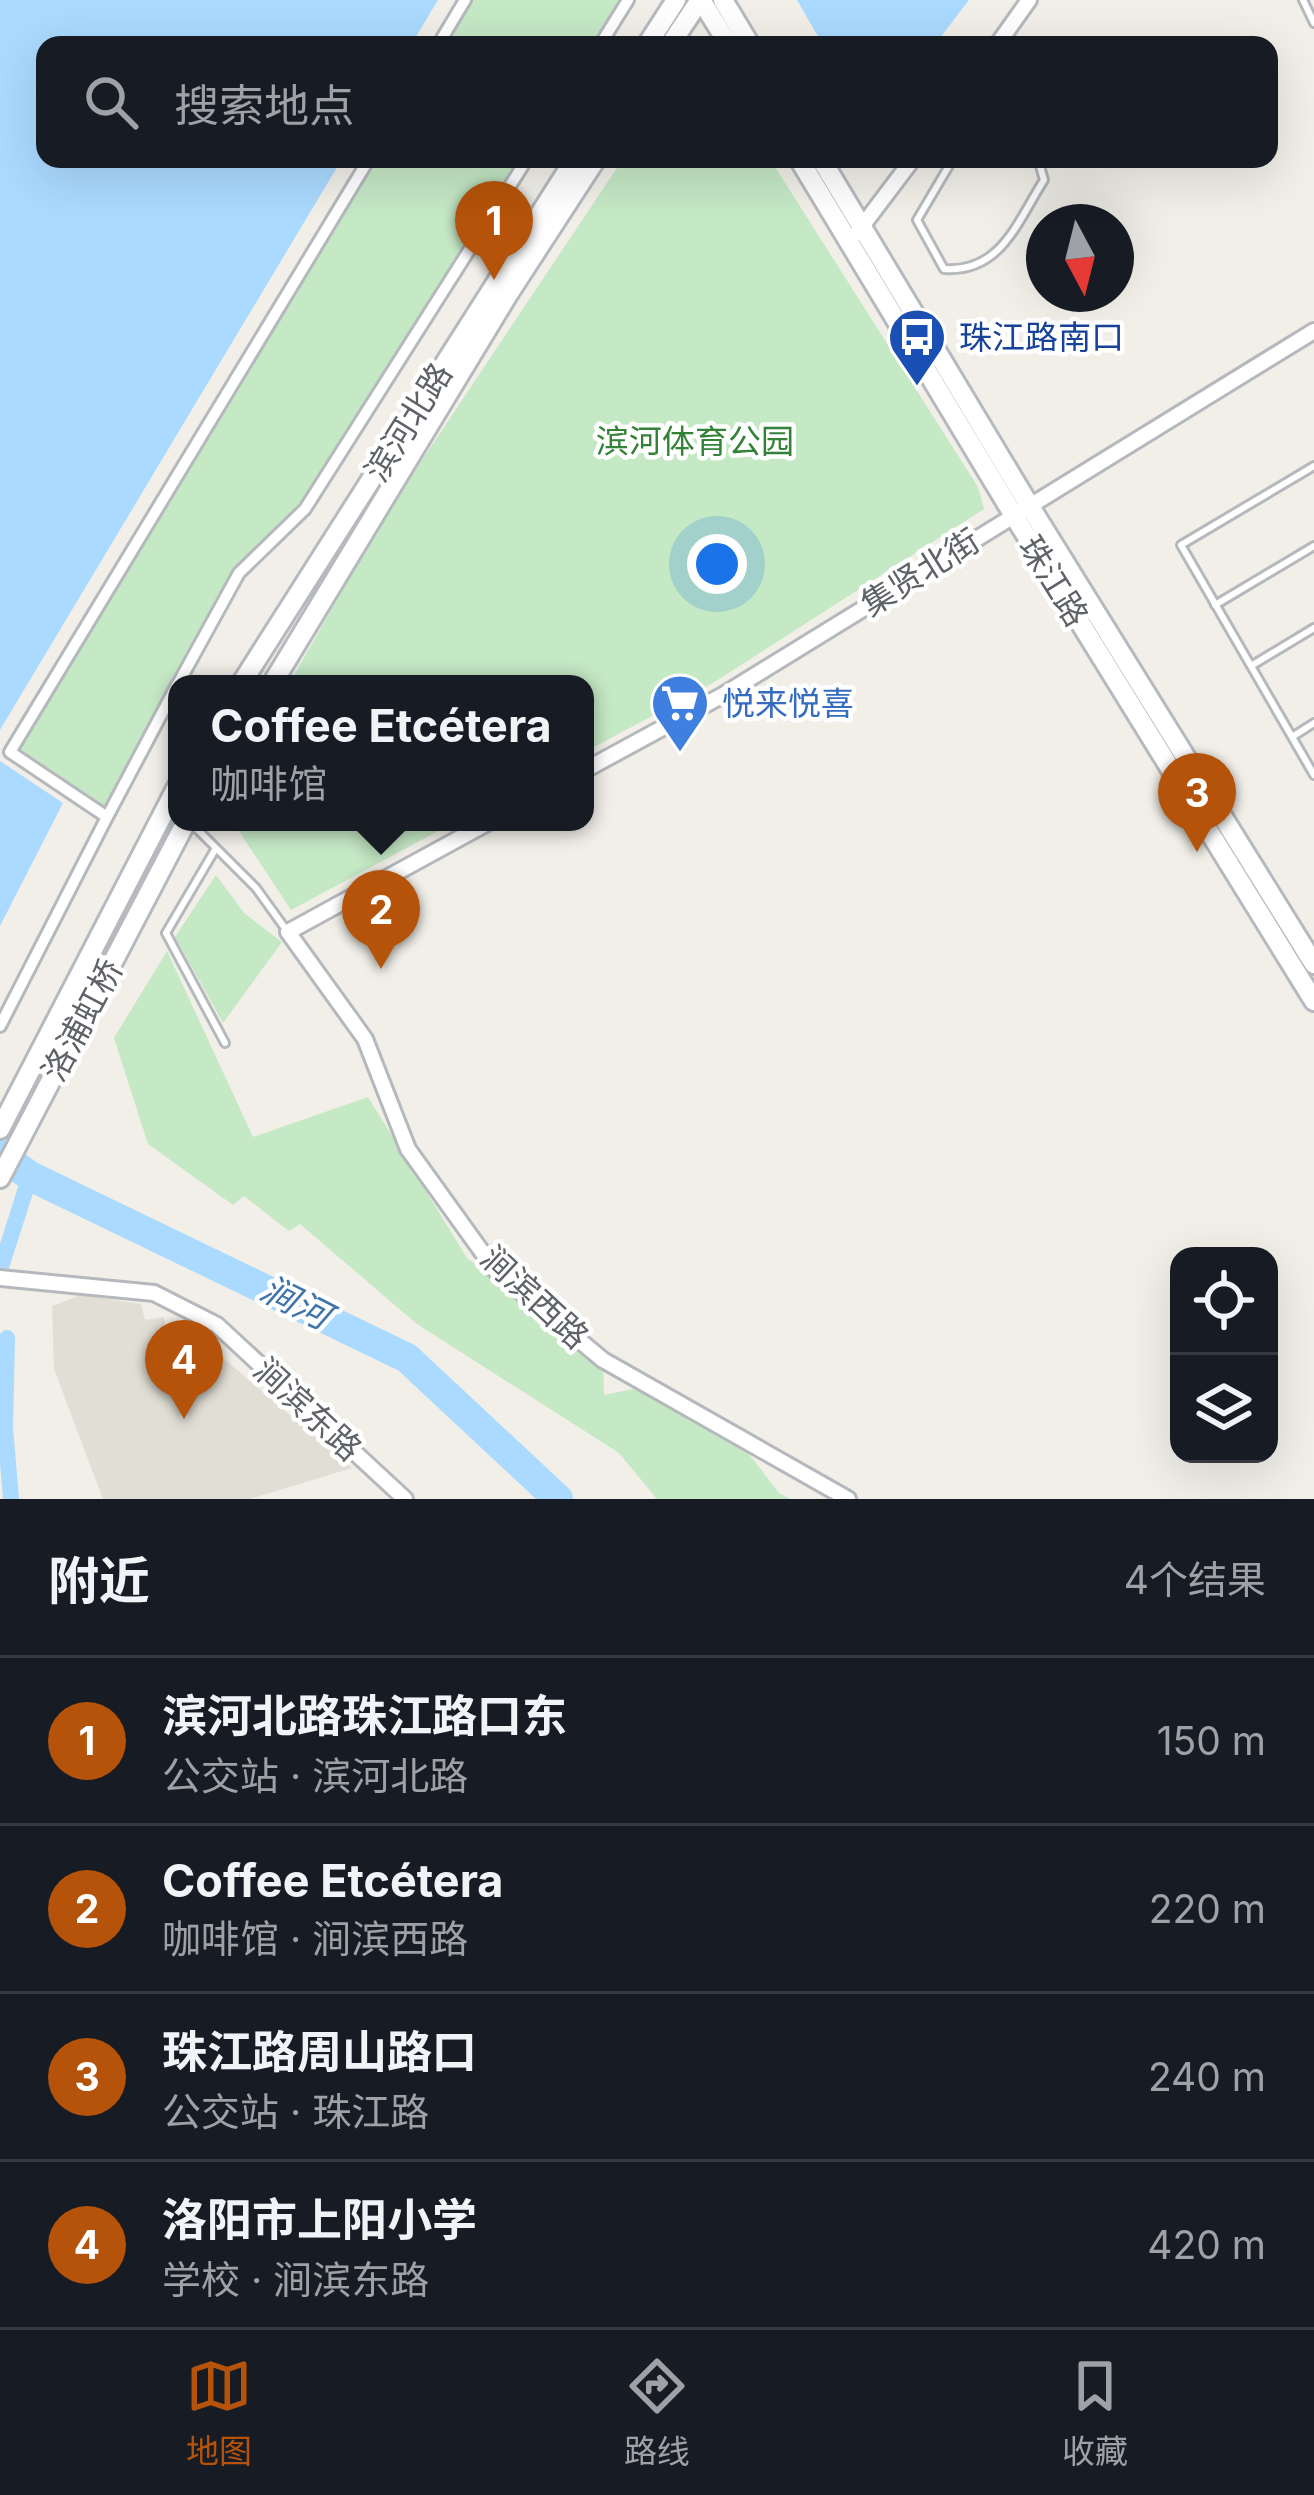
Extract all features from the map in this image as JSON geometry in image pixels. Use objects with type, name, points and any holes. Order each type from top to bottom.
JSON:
[{"type":"main road","points":[[653,36],[676,0]]},
{"type":"main road","points":[[676,36],[700,0],[722,36]]},
{"type":"main road","points":[[722,0],[744,36]]},
{"type":"main road","name":"滨河北路","points":[[247,675],[569,168]]},
{"type":"main road","name":"滨河北路","points":[[277,675],[590,168]]},
{"type":"main road","name":"珠江路","points":[[806,168],[857,234]]},
{"type":"main road","name":"珠江路","points":[[825,168],[857,234],[1314,1001]]},
{"type":"main road","name":"珠江路","points":[[1020,509],[1314,964]]},
{"type":"main road","name":"洛浦虹桥","points":[[0,1129],[140,854],[168,810]]},
{"type":"main road","name":"洛浦虹桥","points":[[0,1178],[183,831]]},
{"type":"street","points":[[443,36],[465,0]]},
{"type":"street","points":[[606,36],[628,0]]},
{"type":"street","points":[[1003,36],[1029,0]]},
{"type":"street","points":[[107,818],[10,752],[364,168]]},
{"type":"street","points":[[182,675],[238,573],[304,509],[521,168]]},
{"type":"street","points":[[857,234],[906,168]]},
{"type":"street","name":"集贤北街","points":[[594,765],[723,695],[1314,331]]},
{"type":"street","points":[[0,1026],[168,702]]},
{"type":"street","points":[[287,932],[472,831]]},
{"type":"street","name":"涧滨西路","points":[[287,932],[365,1040],[408,1149],[495,1270],[603,1360],[848,1499]]},
{"type":"street","name":"涧滨东路","points":[[0,1278],[154,1293],[217,1325],[405,1499]]},
{"type":"lane","points":[[1303,0],[1314,23]]},
{"type":"lane","points":[[948,168],[917,220],[944,269],[961,270],[995,258],[1044,180],[1041,168]]},
{"type":"lane","points":[[1314,466],[1180,545],[1314,775]]},
{"type":"lane","points":[[1215,604],[1314,546]]},
{"type":"lane","points":[[1251,666],[1314,628]]},
{"type":"lane","points":[[1292,737],[1314,723]]},
{"type":"lane","points":[[198,831],[256,888],[287,932]]},
{"type":"lane","points":[[216,848],[166,933],[225,1043]]},
{"type":"shaded area","points":[[81,1295],[141,1304],[145,1320],[163,1317],[172,1342],[201,1339],[352,1468],[250,1499],[103,1499],[54,1369],[52,1306]]},
{"type":"green space","points":[[465,0],[628,0],[606,36],[443,36]]},
{"type":"green space","points":[[364,168],[521,168],[305,509],[239,573],[184,675],[168,675],[168,704],[107,817],[10,752]]},
{"type":"green space","name":"滨河体育公园","points":[[617,168],[776,168],[978,487],[984,509],[713,683],[594,747],[594,675],[294,675],[382,520]]},
{"type":"green space","points":[[239,831],[438,831],[291,910]]},
{"type":"green space","points":[[216,875],[244,913],[282,942],[223,1023],[175,937]]},
{"type":"green space","points":[[167,951],[253,1137],[368,1097],[467,1258],[603,1360],[604,1395],[633,1389],[728,1427],[779,1493],[790,1499],[657,1499],[619,1453],[417,1324],[300,1224],[289,1231],[244,1196],[233,1205],[148,1144],[114,1038]]},
{"type":"water","points":[[0,0],[438,0],[416,36],[36,36],[36,168],[337,168],[0,730]]},
{"type":"water","points":[[797,0],[969,0],[941,36],[818,36]]},
{"type":"water","points":[[0,761],[63,803],[0,926]]},
{"type":"waterway","name":"涧河","points":[[0,1154],[30,1176],[407,1358],[558,1499]]},
{"type":"waterway","points":[[1,1267],[30,1176]]},
{"type":"waterway","points":[[7,1338],[5,1428],[11,1499]]},
{"type":"place","name":"滨河北路珠江路口东","points":[[494,280]]},
{"type":"place","name":"珠江路南口","points":[[917,388]]},
{"type":"place","name":"悦来悦喜","points":[[680,754]]},
{"type":"place","name":"珠江路周山路口","points":[[1197,852]]},
{"type":"place","name":"Coffee Etcétera","points":[[381,969]]},
{"type":"place","name":"洛阳市上阳小学","points":[[184,1419]]}]
